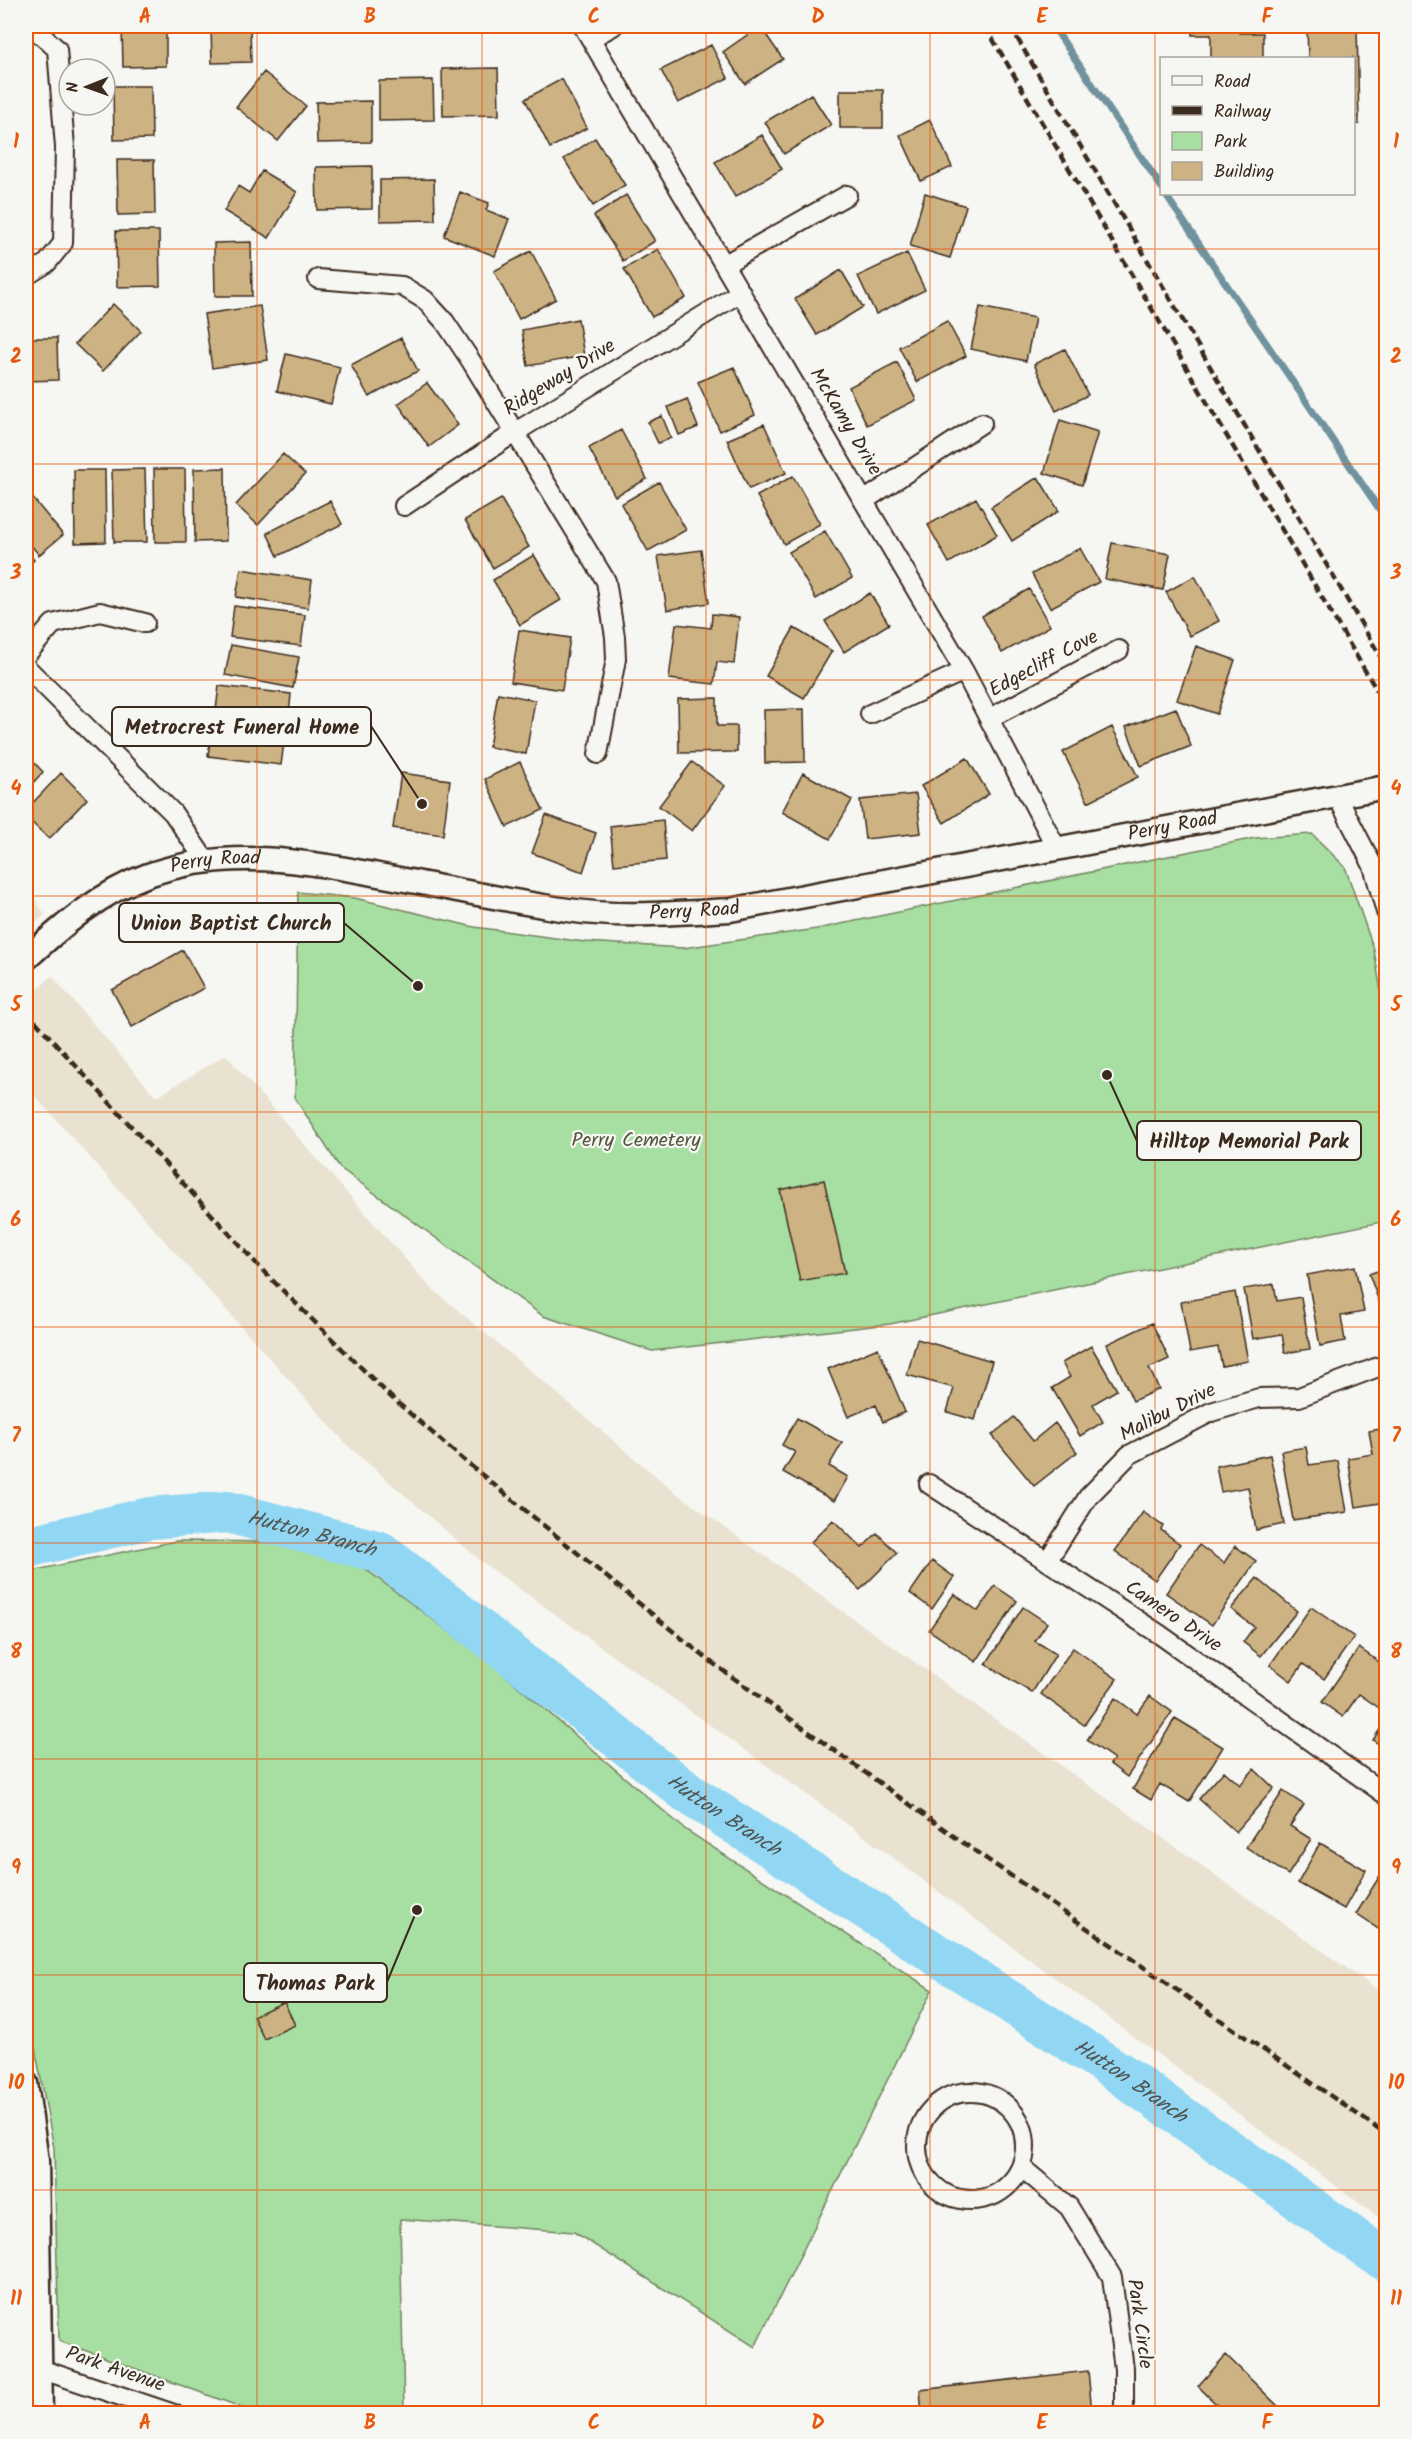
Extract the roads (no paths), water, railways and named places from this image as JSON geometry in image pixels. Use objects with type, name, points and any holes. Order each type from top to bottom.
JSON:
[{"type":"street","points":[[26,26],[31,26],[57,49],[65,147],[63,243],[47,263],[26,276]]},
{"type":"street","points":[[587,32],[613,26]]},
{"type":"street","name":"McKamy Drive","points":[[587,32],[964,671],[1057,849]]},
{"type":"street","points":[[725,264],[847,195]]},
{"type":"street","points":[[318,279],[402,286],[425,300],[445,322],[471,361],[606,581],[615,637],[616,659],[598,754]]},
{"type":"street","name":"Ridgeway Drive","points":[[404,506],[514,433],[741,292]]},
{"type":"street","points":[[865,500],[982,423]]},
{"type":"street","points":[[26,654],[52,624],[100,612],[145,622]]},
{"type":"street","name":"Edgecliff Cove","points":[[990,718],[1119,650]]},
{"type":"street","points":[[26,667],[173,813],[205,860]]},
{"type":"street","points":[[870,714],[964,671]]},
{"type":"street","name":"Perry Road","points":[[26,959],[72,919],[100,900],[146,876],[205,860],[289,859],[570,910],[645,915],[730,910],[1386,787]]},
{"type":"street","points":[[1337,796],[1373,866],[1386,912]]},
{"type":"street","name":"Malibu Drive","points":[[1048,1560],[1088,1497],[1129,1455],[1211,1412],[1259,1398],[1299,1397],[1386,1364]]},
{"type":"street","name":"Camero Drive","points":[[929,1484],[1159,1634],[1386,1795]]},
{"type":"street","points":[[26,2083],[37,2161],[41,2414]]},
{"type":"street","points":[[972,2091],[992,2096],[1010,2108],[1022,2126],[1025,2146],[1021,2167],[1009,2185],[991,2197],[970,2200],[949,2196],[932,2184],[920,2166],[917,2145],[921,2124],[933,2107],[951,2095],[972,2091]]},
{"type":"street","name":"Park Circle","points":[[1021,2167],[1069,2207],[1112,2277],[1124,2369],[1124,2414]]},
{"type":"street","name":"Park Avenue","points":[[40,2368],[174,2414]]},
{"type":"waterway","points":[[1053,26],[1160,185]]},
{"type":"waterway","points":[[1166,195],[1386,519]]},
{"type":"waterway","name":"Hutton Branch","points":[[26,1547],[150,1518],[228,1512],[380,1552],[688,1793],[1118,2072],[1386,2261]]},
{"type":"railway","points":[[985,26],[1386,706]]},
{"type":"railway","points":[[1010,26],[1386,666]]},
{"type":"railway","points":[[26,1011],[265,1273],[391,1397],[465,1461],[707,1659],[962,1842],[1386,2134]]},
{"type":"place","name":"Metrocrest Funeral Home","points":[[422,804]]},
{"type":"place","name":"Union Baptist Church","points":[[418,986]]},
{"type":"place","name":"Hilltop Memorial Park","points":[[1107,1075]]},
{"type":"place","name":"Thomas Park","points":[[417,1910]]},
{"type":"park label","name":"Perry Cemetery","points":[[636,1141]]}]
